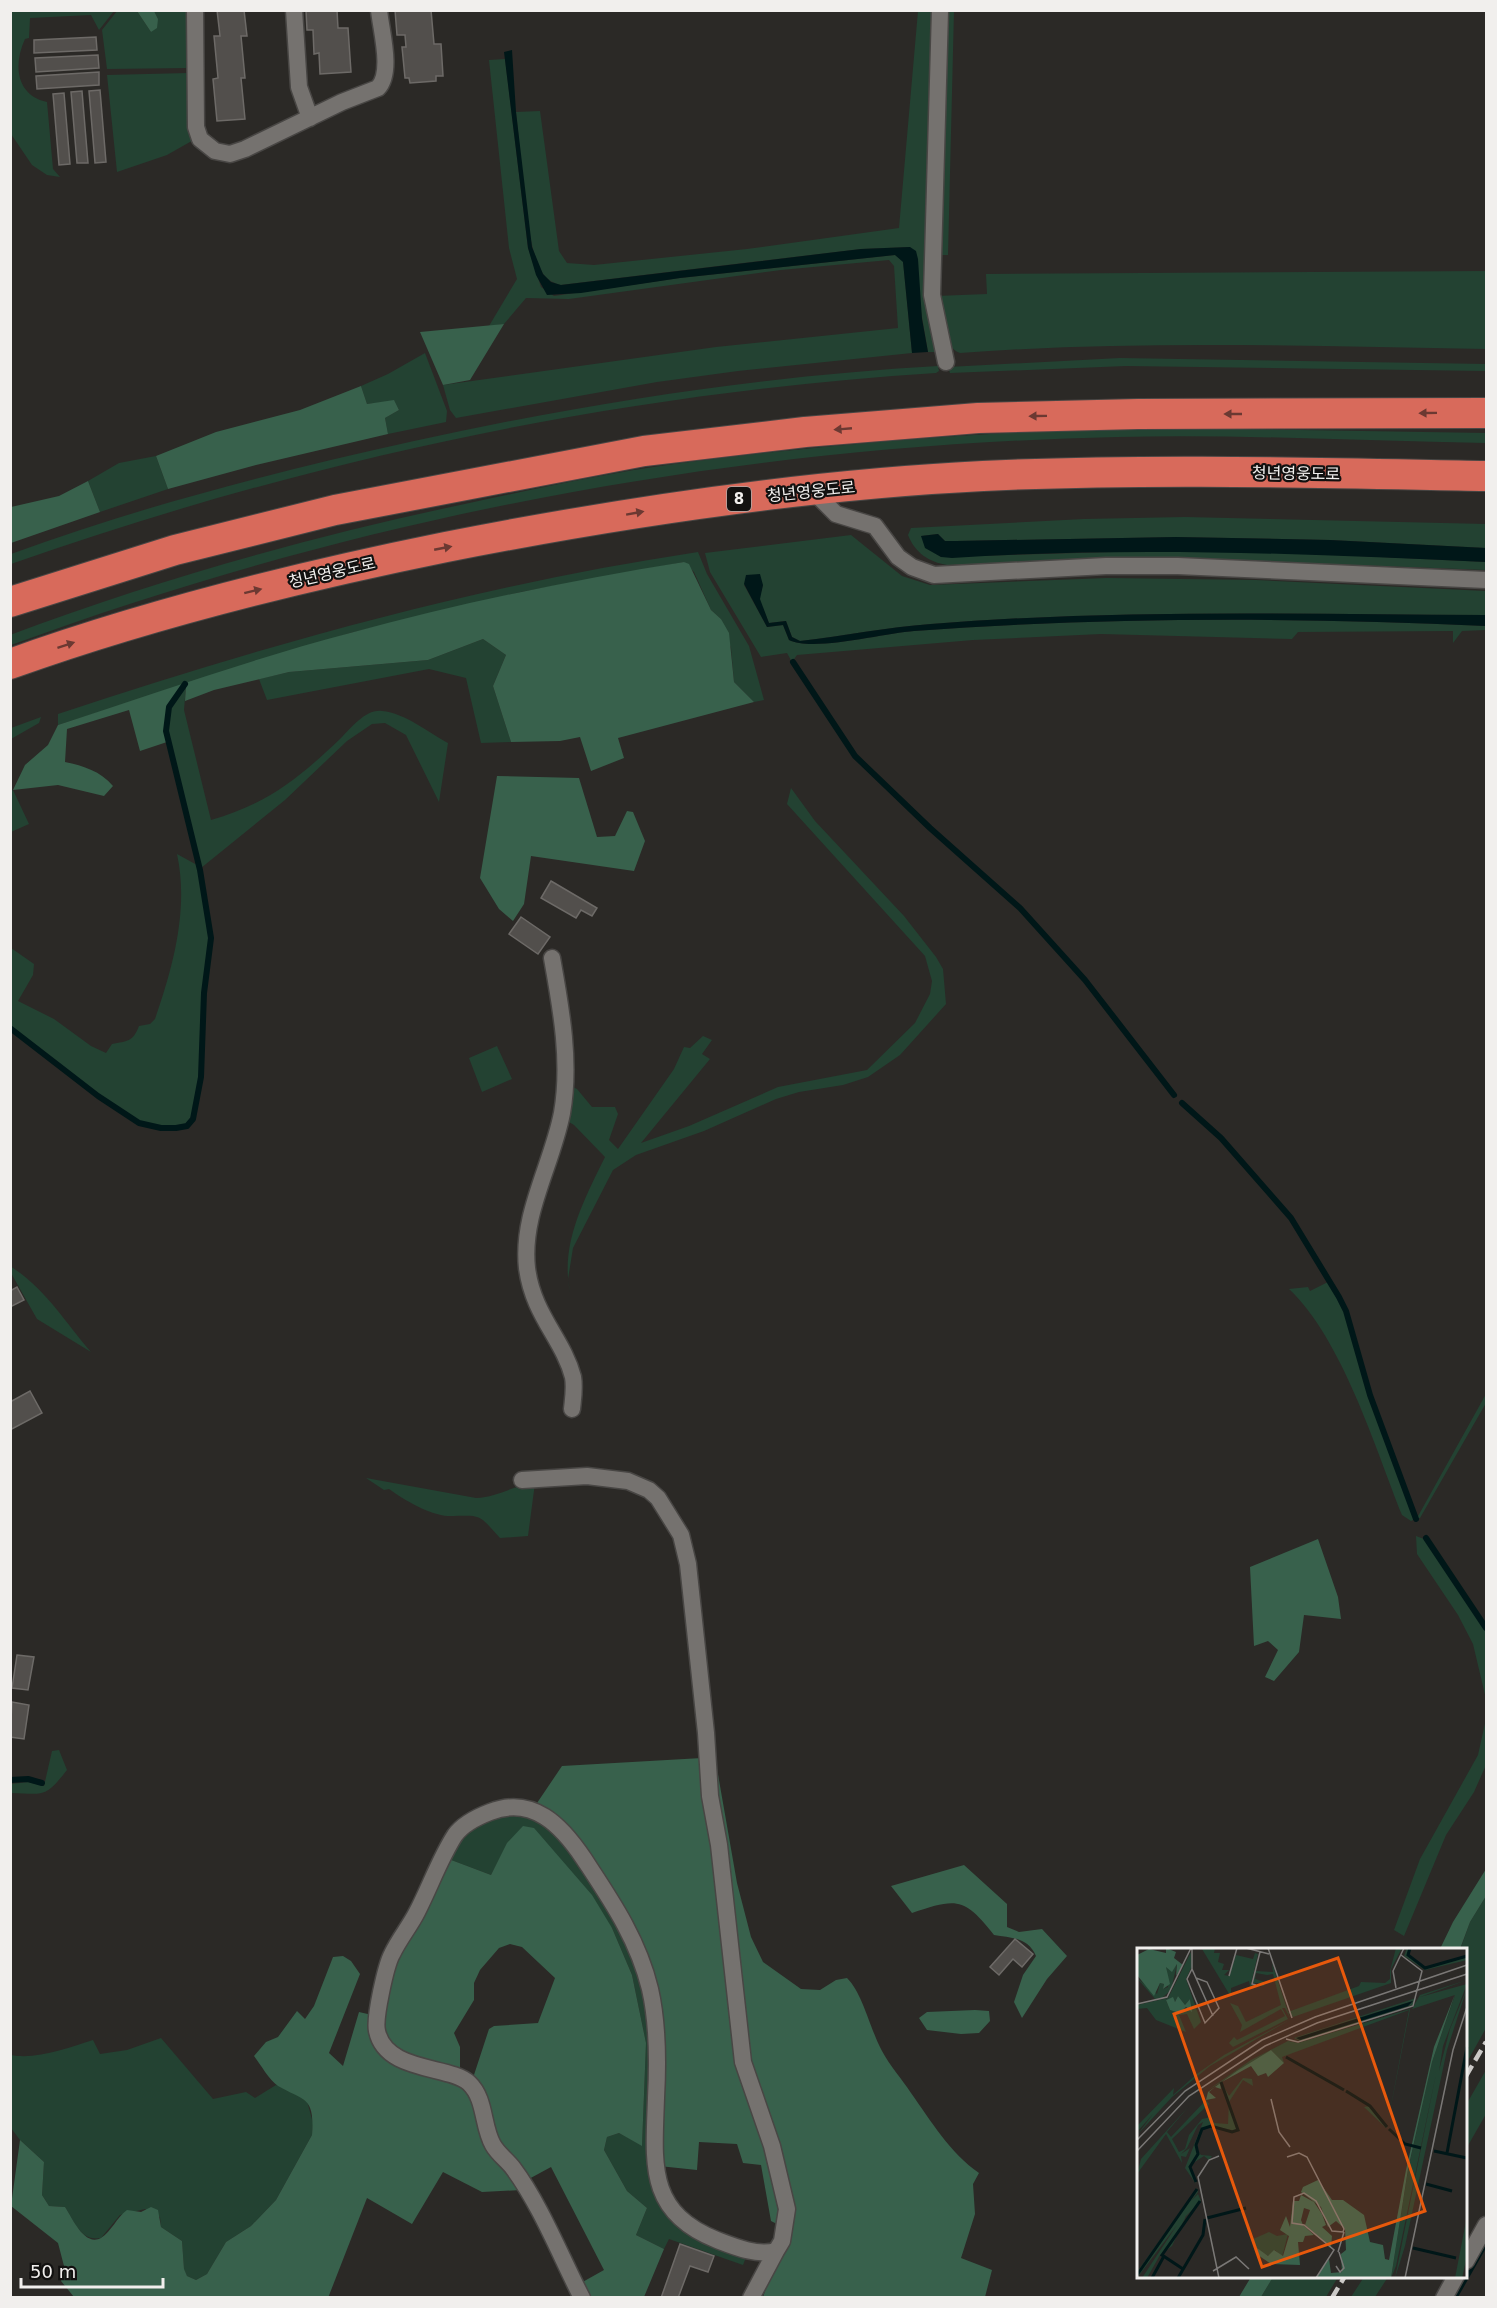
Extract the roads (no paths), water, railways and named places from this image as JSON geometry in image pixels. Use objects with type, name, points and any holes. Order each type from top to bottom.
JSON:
[{"type":"highway","points":[[10,602],[175,550],[335,510],[656,450],[805,432],[978,418],[1138,414],[1486,412]]},
{"type":"highway","name":"청년영웅도로","points":[[10,664],[191,606],[348,567],[654,509],[812,490],[981,476],[1139,472],[1486,476]]},
{"type":"street","points":[[195,10],[196,127],[207,146],[222,154],[269,139],[310,117],[382,84],[385,68],[379,10]]},
{"type":"street","points":[[294,10],[299,87],[310,117]]},
{"type":"street","points":[[940,10],[932,295],[946,362]]},
{"type":"street","points":[[812,490],[836,514],[875,526],[898,557],[912,567],[934,575],[1106,566],[1178,566],[1486,580]]},
{"type":"street","points":[[552,958],[564,1035],[564,1096],[557,1132],[531,1219],[526,1252],[536,1303],[573,1378],[572,1409]]},
{"type":"street","points":[[522,1480],[587,1476],[628,1480],[658,1498],[681,1535],[688,1564],[706,1732],[709,1785],[719,1845],[743,2062],[772,2146],[786,2209],[782,2241],[751,2298]]},
{"type":"street","points":[[582,2298],[530,2196],[513,2168],[492,2143],[477,2096],[469,2083],[461,2078],[422,2069],[399,2057],[383,2044],[377,2032],[376,2015],[390,1957],[410,1927],[456,1835],[480,1816],[498,1809],[515,1806],[534,1810],[552,1819],[567,1833],[626,1923],[650,1987],[657,2044],[655,2167],[660,2187],[675,2214],[687,2227],[728,2244],[766,2253],[776,2251]]},
{"type":"street","points":[[1467,2259],[1486,2225]]},
{"type":"street","points":[[1444,2298],[1455,2278]]},
{"type":"waterway","points":[[793,662],[855,756],[930,828],[1020,908],[1085,980],[1174,1095]]},
{"type":"waterway","points":[[10,1028],[98,1096],[139,1123],[161,1128],[176,1128],[187,1126],[193,1119],[201,1077],[204,993],[211,938],[200,870],[166,731],[169,707],[185,684]]},
{"type":"waterway","points":[[1182,1103],[1221,1138],[1291,1218],[1339,1297],[1346,1311],[1370,1395],[1416,1519]]},
{"type":"waterway","points":[[1426,1538],[1486,1628]]},
{"type":"waterway","points":[[10,1780],[28,1779],[42,1783]]},
{"type":"waterway","points":[[1467,2275],[1486,2242]]},
{"type":"waterway","points":[[1454,2298],[1465,2278]]},
{"type":"railway","points":[[1467,2074],[1486,2042]]},
{"type":"railway","points":[[1332,2298],[1344,2278]]}]
